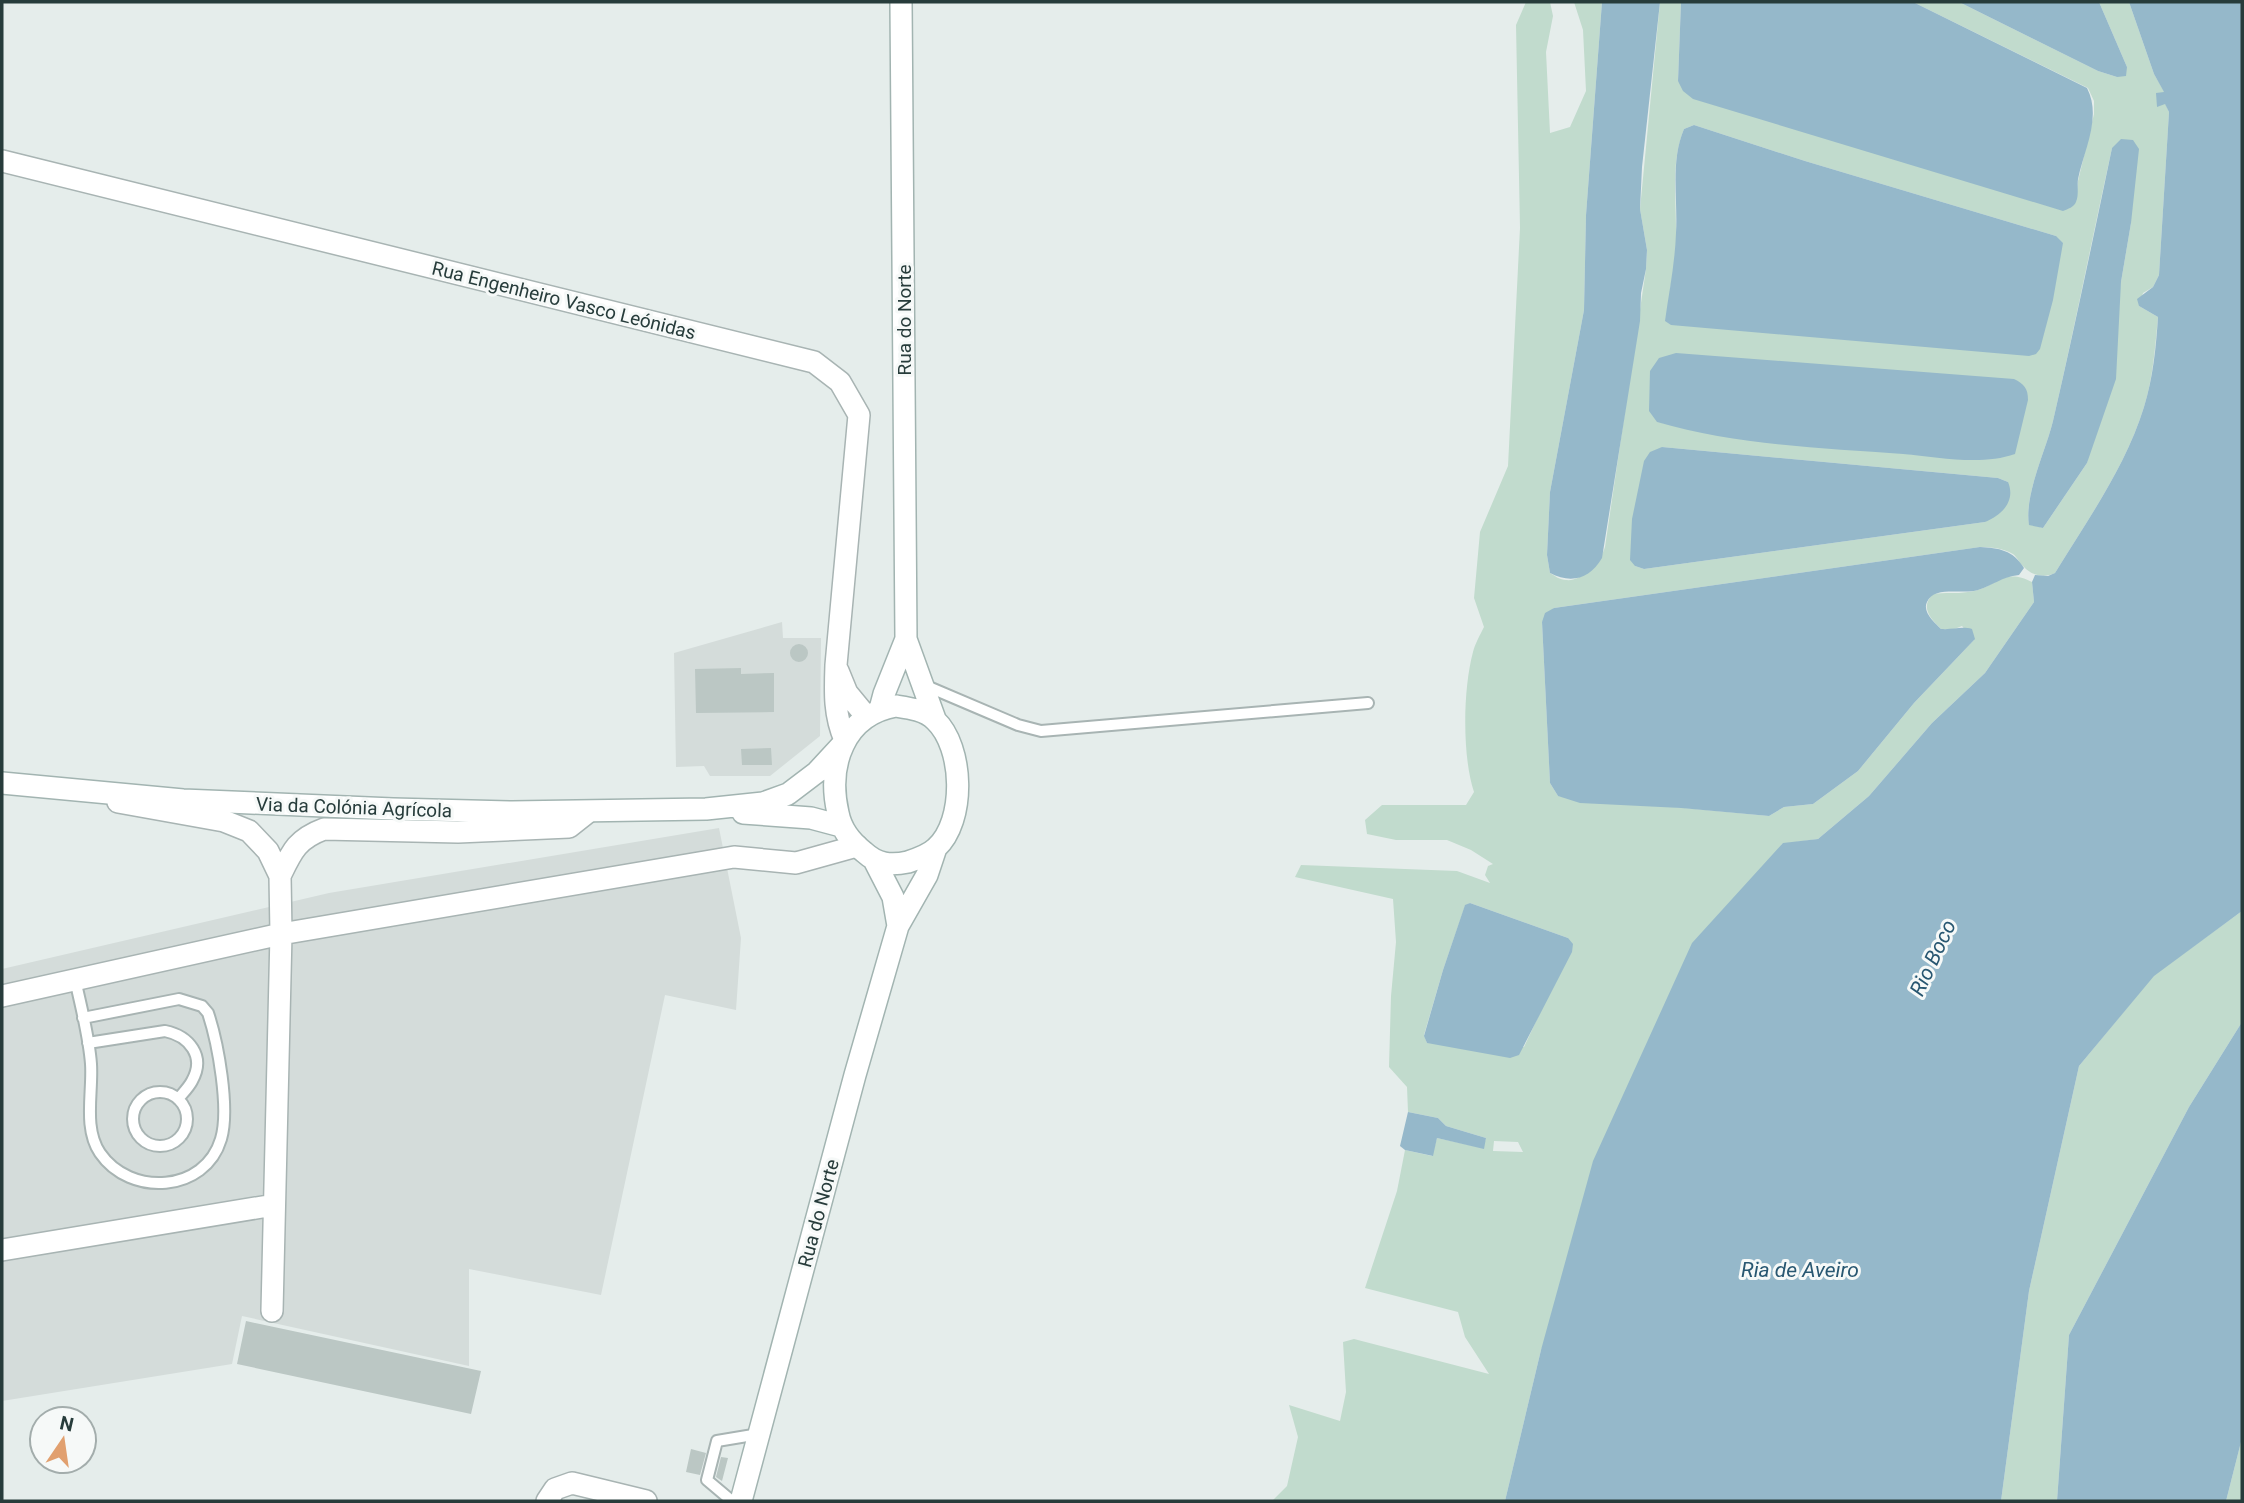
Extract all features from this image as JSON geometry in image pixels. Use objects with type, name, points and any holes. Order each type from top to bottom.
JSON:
[{"type":"street","name":"Rua do Norte","points":[[901,2],[906,639],[935,719]]},
{"type":"street","name":"Rua Engenheiro Vasco Leónidas","points":[[2,161],[814,362],[840,382],[859,415],[836,665],[835,702],[844,742]]},
{"type":"street","name":"Rua do Norte","points":[[873,713],[884,694],[906,639]]},
{"type":"street","points":[[836,665],[847,693],[873,713]]},
{"type":"street","points":[[896,706],[917,710],[935,719],[949,738],[957,767],[958,787],[950,829],[936,848],[918,859],[897,865],[875,862],[857,846],[841,826],[835,788],[844,742],[873,713],[896,706]]},
{"type":"street","name":"Via da Colónia Agrícola","points":[[5,783],[183,800],[393,809],[588,812],[706,809],[763,803],[788,794],[817,772],[844,742]]},
{"type":"street","points":[[5,783],[224,821],[249,831],[268,851],[280,876],[281,934],[272,1311]]},
{"type":"street","name":"Via da Colónia Agrícola","points":[[706,809],[811,818],[841,826]]},
{"type":"street","points":[[280,876],[293,849],[309,835],[324,829],[458,832],[569,827],[588,812]]},
{"type":"street","points":[[2,996],[281,934],[734,858],[796,863],[857,846]]},
{"type":"street","name":"Rua do Norte","points":[[741,1501],[855,1075],[898,926],[927,875],[936,848]]},
{"type":"street","name":"Rua do Norte","points":[[875,862],[894,897],[898,926]]},
{"type":"street","points":[[2,1250],[274,1205]]},
{"type":"street","points":[[547,1501],[555,1489],[572,1483],[646,1501]]},
{"type":"lane","points":[[922,684],[1018,725],[1041,731],[1368,703]]},
{"type":"lane","points":[[75,979],[91,1062],[92,1137],[100,1153],[127,1175],[146,1183],[163,1184],[185,1180],[201,1169],[220,1142],[225,1121],[225,1104],[208,1013],[202,1006],[179,999],[83,1018]]},
{"type":"lane","points":[[88,1043],[165,1031],[176,1033],[194,1048],[197,1067],[193,1080],[178,1099]]},
{"type":"lane","points":[[160,1091],[170,1093],[178,1099],[183,1104],[187,1118],[182,1135],[166,1145],[146,1142],[139,1136],[132,1117],[141,1099],[160,1091]]},
{"type":"lane","points":[[732,1501],[707,1480],[717,1441],[759,1434]]},
{"type":"shaded area","points":[[782,622],[783,638],[821,638],[820,736],[770,776],[710,776],[704,766],[676,767],[674,653]]},
{"type":"shaded area","points":[[719,828],[741,938],[736,1010],[665,995],[601,1295],[469,1269],[469,1366],[242,1316],[232,1364],[2,1401],[2,969],[329,893]]},
{"type":"green space","points":[[1526,2],[1550,2],[1553,16],[1546,52],[1550,133],[1570,127],[1586,91],[1583,30],[1574,2],[1602,2],[1586,215],[1584,310],[1550,492],[1547,555],[1550,573],[1558,578],[1578,578],[1595,564],[1605,547],[1646,269],[1647,250],[1640,209],[1660,2],[1681,2],[1678,81],[2076,202],[2078,181],[2094,114],[2094,101],[2088,88],[1913,2],[1959,2],[2098,71],[2117,77],[2127,67],[2099,2],[2129,2],[2154,74],[2165,93],[2158,106],[2165,103],[2169,112],[2159,275],[2153,287],[2143,293],[2139,306],[2158,317],[2152,374],[2144,407],[2127,451],[2105,493],[2055,573],[2035,574],[2027,570],[2009,552],[1980,547],[1554,608],[1542,622],[1550,783],[1558,796],[1769,816],[1784,807],[1813,804],[1858,771],[1914,703],[1974,640],[1962,626],[1952,630],[1941,629],[1937,625],[1927,608],[1933,594],[1978,590],[2013,576],[2032,582],[2034,602],[1985,673],[1932,723],[1869,796],[1818,839],[1782,844],[1541,1350],[1505,1501],[1272,1501],[1287,1486],[1298,1437],[1289,1405],[1340,1421],[1346,1392],[1343,1342],[1354,1339],[1489,1374],[1465,1337],[1458,1312],[1365,1288],[1397,1191],[1405,1150],[1432,1156],[1437,1138],[1483,1148],[1486,1138],[1446,1126],[1438,1118],[1408,1112],[1407,1087],[1389,1067],[1396,942],[1393,899],[1295,877],[1301,865],[1457,871],[1490,883],[1485,875],[1488,866],[1493,864],[1471,850],[1447,840],[1396,840],[1367,834],[1365,820],[1382,805],[1466,805],[1474,792],[1467,760],[1465,722],[1470,667],[1474,649],[1484,627],[1474,598],[1480,532],[1508,466],[1520,228],[1516,25]],"holes":[[[1694,125],[2056,236],[1670,290],[1676,244],[1677,153],[1684,129]],[[2112,148],[2131,223],[2121,282],[2087,463],[2043,528],[2029,524],[2028,512],[2036,472],[2053,421]],[[1657,422],[1962,459],[1748,439]],[[1662,447],[1998,478],[2008,482],[1985,522],[1644,569],[1635,566]],[[1470,903],[1568,938],[1546,1000],[1524,1047],[1427,1043],[1424,1035],[1465,906]],[[1494,1141],[1518,1142],[1523,1152],[1493,1151]]]},
{"type":"green space","points":[[2242,911],[2242,1022],[2189,1107],[2069,1335],[2057,1501],[2001,1501],[2029,1291],[2079,1066],[2154,975]]},
{"type":"green space","points":[[2242,1438],[2242,1501],[2226,1501]]},
{"type":"water","points":[[1602,2],[1660,2],[1642,167],[1640,209],[1647,250],[1640,321],[1602,558],[1592,571],[1573,579],[1550,573],[1547,555],[1550,492],[1584,310],[1586,215]]},
{"type":"water","points":[[1681,2],[1913,2],[2087,88],[2093,110],[2092,122],[2078,179],[2076,202],[2063,211],[1693,99],[1683,91],[1678,81]]},
{"type":"water","points":[[1959,2],[2099,2],[2127,67],[2126,76],[2117,77],[2098,71]]},
{"type":"water","name":"Ria de Aveiro","points":[[2129,2],[2242,2],[2242,911],[2154,976],[2079,1066],[2029,1291],[2001,1501],[1505,1501],[1541,1350],[1593,1161],[1692,943],[1783,843],[1818,839],[1869,796],[1932,723],[1985,673],[2034,602],[2032,582],[2035,575],[2048,576],[2055,573],[2105,493],[2127,451],[2144,407],[2155,351],[2158,317],[2139,306],[2137,299],[2153,287],[2159,275],[2169,112],[2165,104],[2157,107],[2156,93],[2164,92],[2154,74]]},
{"type":"water","points":[[1694,125],[2056,236],[2063,243],[2053,300],[2040,349],[2029,356],[1671,325],[1665,321],[1675,244],[1677,154],[1684,129]]},
{"type":"water","points":[[2121,139],[2133,140],[2139,149],[2121,282],[2116,379],[2087,463],[2043,528],[2029,525],[2030,500],[2053,421],[2112,148]]},
{"type":"water","points":[[1676,353],[2014,379],[2025,387],[2028,400],[2015,454],[2002,458],[1959,460],[1748,441],[1657,422],[1649,411],[1650,371],[1659,358]]},
{"type":"water","points":[[1662,447],[1998,478],[2008,482],[2010,495],[2002,511],[1985,522],[1644,569],[1635,566],[1630,560],[1632,519],[1644,461],[1650,452]]},
{"type":"water","points":[[1980,547],[2005,551],[2015,557],[2024,568],[2019,575],[2007,577],[1978,590],[1943,592],[1931,597],[1926,610],[1941,629],[1972,629],[1975,639],[1914,703],[1858,771],[1813,804],[1784,807],[1769,816],[1580,803],[1558,796],[1550,783],[1542,622],[1545,613],[1554,608]]},
{"type":"water","points":[[1470,903],[1568,938],[1573,944],[1572,952],[1519,1055],[1510,1058],[1427,1043],[1424,1036],[1465,905]]},
{"type":"water","points":[[2242,1022],[2242,1438],[2226,1501],[2057,1501],[2069,1335],[2189,1107]]},
{"type":"water","points":[[1408,1112],[1438,1118],[1446,1126],[1486,1138],[1484,1149],[1437,1138],[1433,1156],[1405,1150],[1400,1146]]},
{"type":"building","points":[[795,644],[803,644],[808,653],[806,660],[795,662],[790,657],[790,649]]},
{"type":"building","points":[[741,668],[741,674],[774,673],[774,712],[696,713],[695,669]]},
{"type":"building","points":[[771,748],[772,765],[742,765],[741,749]]},
{"type":"building","points":[[246,1321],[481,1371],[471,1414],[237,1364]]},
{"type":"building","points":[[691,1449],[706,1453],[700,1475],[686,1472]]},
{"type":"building","points":[[721,1457],[728,1458],[722,1481],[716,1477]]},
{"type":"water label","name":"Rio Boco","points":[[1933,958]]}]
